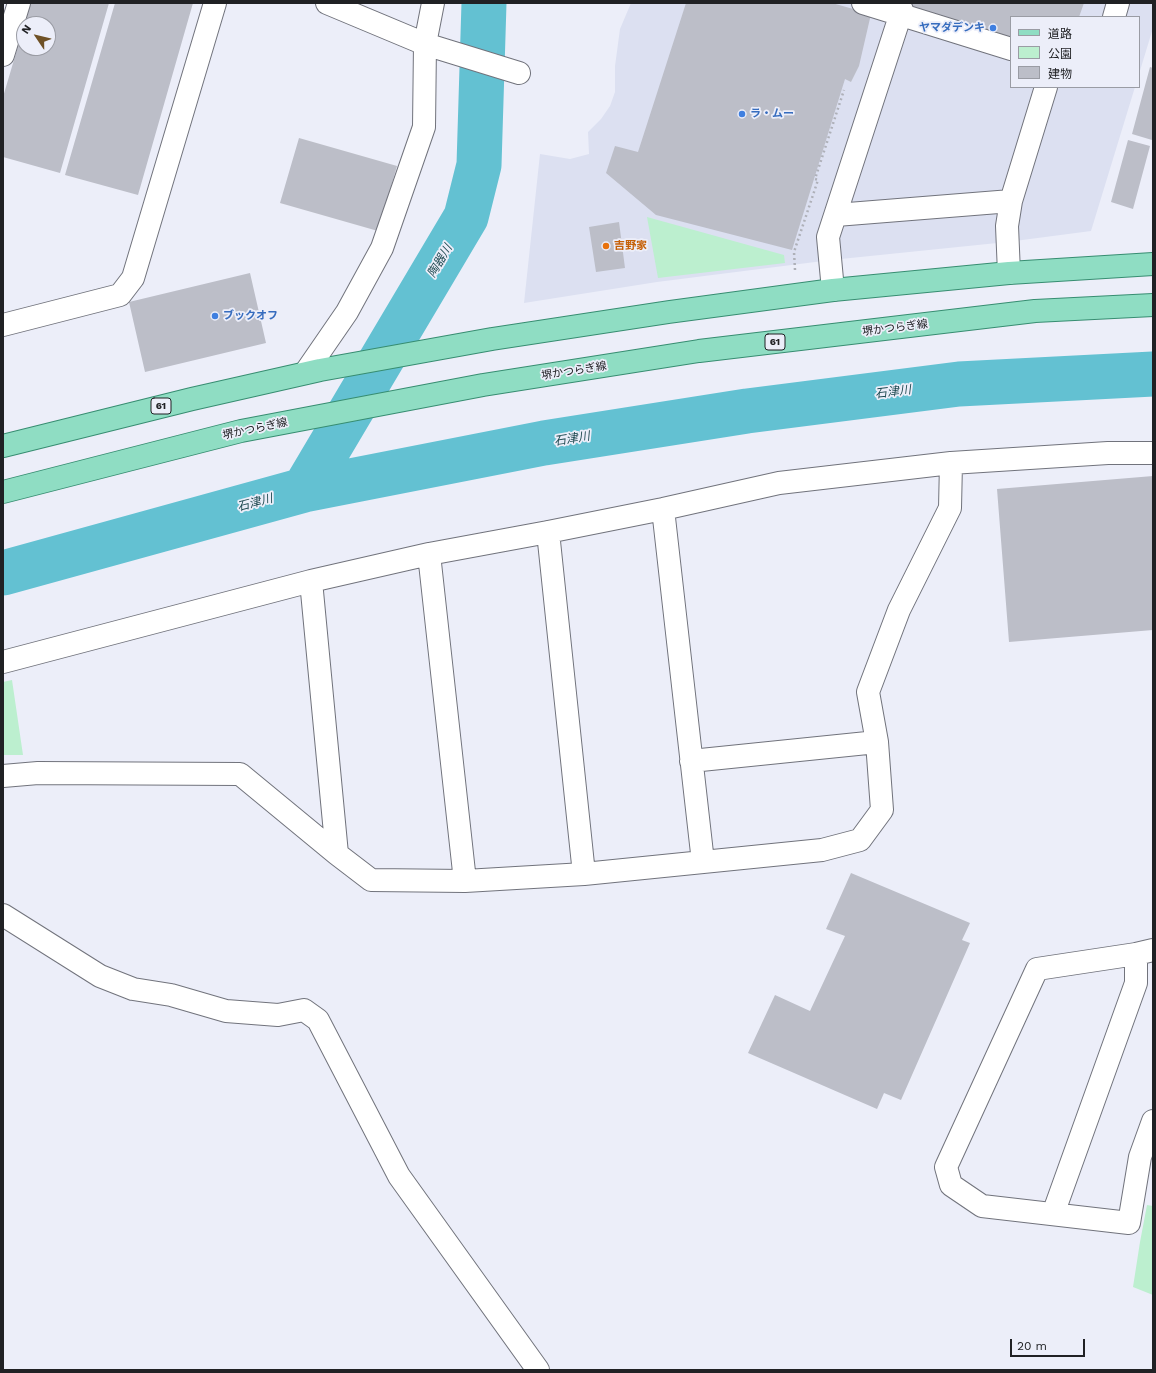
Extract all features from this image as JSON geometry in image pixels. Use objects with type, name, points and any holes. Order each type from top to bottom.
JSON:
[{"type":"main road","name":"61","points":[[3,446],[192,399],[313,371],[438,350],[492,339],[669,312],[833,290],[1009,273],[1153,264]]},
{"type":"main road","name":"堺かつらぎ線","points":[[3,492],[241,431],[483,385],[707,350],[1034,311],[1153,305]]},
{"type":"street","points":[[3,55],[18,3]]},
{"type":"street","points":[[3,325],[120,295],[133,278],[215,3]]},
{"type":"street","points":[[327,3],[433,47],[519,73]]},
{"type":"street","points":[[313,371],[382,248],[424,127],[433,47],[433,3]]},
{"type":"street","points":[[863,3],[901,12],[1010,49]]},
{"type":"street","points":[[1114,16],[1118,3]]},
{"type":"street","points":[[833,290],[828,237],[901,12]]},
{"type":"street","points":[[1009,273],[1007,226],[1011,201],[1046,88]]},
{"type":"street","points":[[836,215],[1011,201]]},
{"type":"street","points":[[3,662],[311,581],[429,554],[663,509],[778,483],[951,463],[1108,453],[1153,453]]},
{"type":"street","points":[[3,776],[38,773],[240,774],[371,880],[465,881],[584,874],[822,850],[860,840],[882,810],[877,742],[868,692],[899,610],[950,508],[951,463]]},
{"type":"street","points":[[663,509],[703,862]]},
{"type":"street","points":[[548,532],[584,874]]},
{"type":"street","points":[[429,554],[465,881]]},
{"type":"street","points":[[311,581],[337,854]]},
{"type":"street","points":[[691,761],[877,742]]},
{"type":"street","points":[[3,915],[100,976],[133,989],[170,995],[226,1011],[278,1015],[304,1010],[318,1020],[399,1176],[538,1370]]},
{"type":"street","points":[[1053,1214],[1136,983],[1145,952],[1037,969],[946,1167],[950,1185],[982,1206],[1128,1224],[1140,1157],[1153,1122]]},
{"type":"path","points":[[795,270],[794,252],[818,180],[815,179],[844,90]]},
{"type":"shaded area","points":[[631,3],[1153,3],[1153,28],[1140,71],[1140,16],[1010,16],[1010,88],[1135,88],[1091,231],[1007,242],[831,260],[657,282],[524,303],[540,154],[570,159],[589,154],[588,132],[601,119],[610,106],[615,92],[615,66],[620,29]]},
{"type":"green space","points":[[647,217],[784,255],[785,263],[658,278]]},
{"type":"green space","points":[[12,680],[23,755],[3,755],[3,682]]},
{"type":"green space","points":[[1147,1205],[1153,1206],[1153,1295],[1133,1287]]},
{"type":"building","points":[[30,3],[109,3],[60,173],[3,157],[3,97],[16,53],[16,56],[56,56],[56,16],[26,16]]},
{"type":"building","points":[[115,3],[193,3],[138,195],[65,175]]},
{"type":"building","name":"ラ・ムー","points":[[686,3],[832,3],[871,14],[859,66],[851,82],[845,79],[792,250],[656,215],[606,173],[615,146],[638,152]]},
{"type":"building","name":"ヤマダデンキ","points":[[895,3],[1084,3],[1079,16],[1010,16],[1010,38]]},
{"type":"building","points":[[1150,67],[1153,68],[1152,140],[1132,134]]},
{"type":"building","points":[[299,138],[397,166],[378,231],[280,203]]},
{"type":"building","points":[[1128,140],[1150,146],[1133,209],[1111,202]]},
{"type":"building","points":[[619,222],[625,268],[596,272],[589,227]]},
{"type":"building","points":[[250,273],[266,343],[145,372],[129,302]]},
{"type":"building","points":[[1153,476],[1153,630],[1009,642],[997,489]]},
{"type":"building","points":[[851,873],[970,923],[962,940],[970,943],[901,1100],[884,1093],[877,1109],[748,1053],[775,995],[810,1011],[845,936],[826,929]]},
{"type":"waterway","name":"陶器川","points":[[304,490],[466,217],[479,165],[484,3]]},
{"type":"waterway","name":"石津川","points":[[3,573],[304,490],[544,443],[747,411],[959,384],[1153,374]]},
{"type":"place","name":"ヤマダデンキ","points":[[993,28]]},
{"type":"place","name":"ラ・ムー","points":[[742,114]]},
{"type":"place","name":"吉野家","points":[[606,246]]},
{"type":"place","name":"ブックオフ","points":[[215,316]]}]
